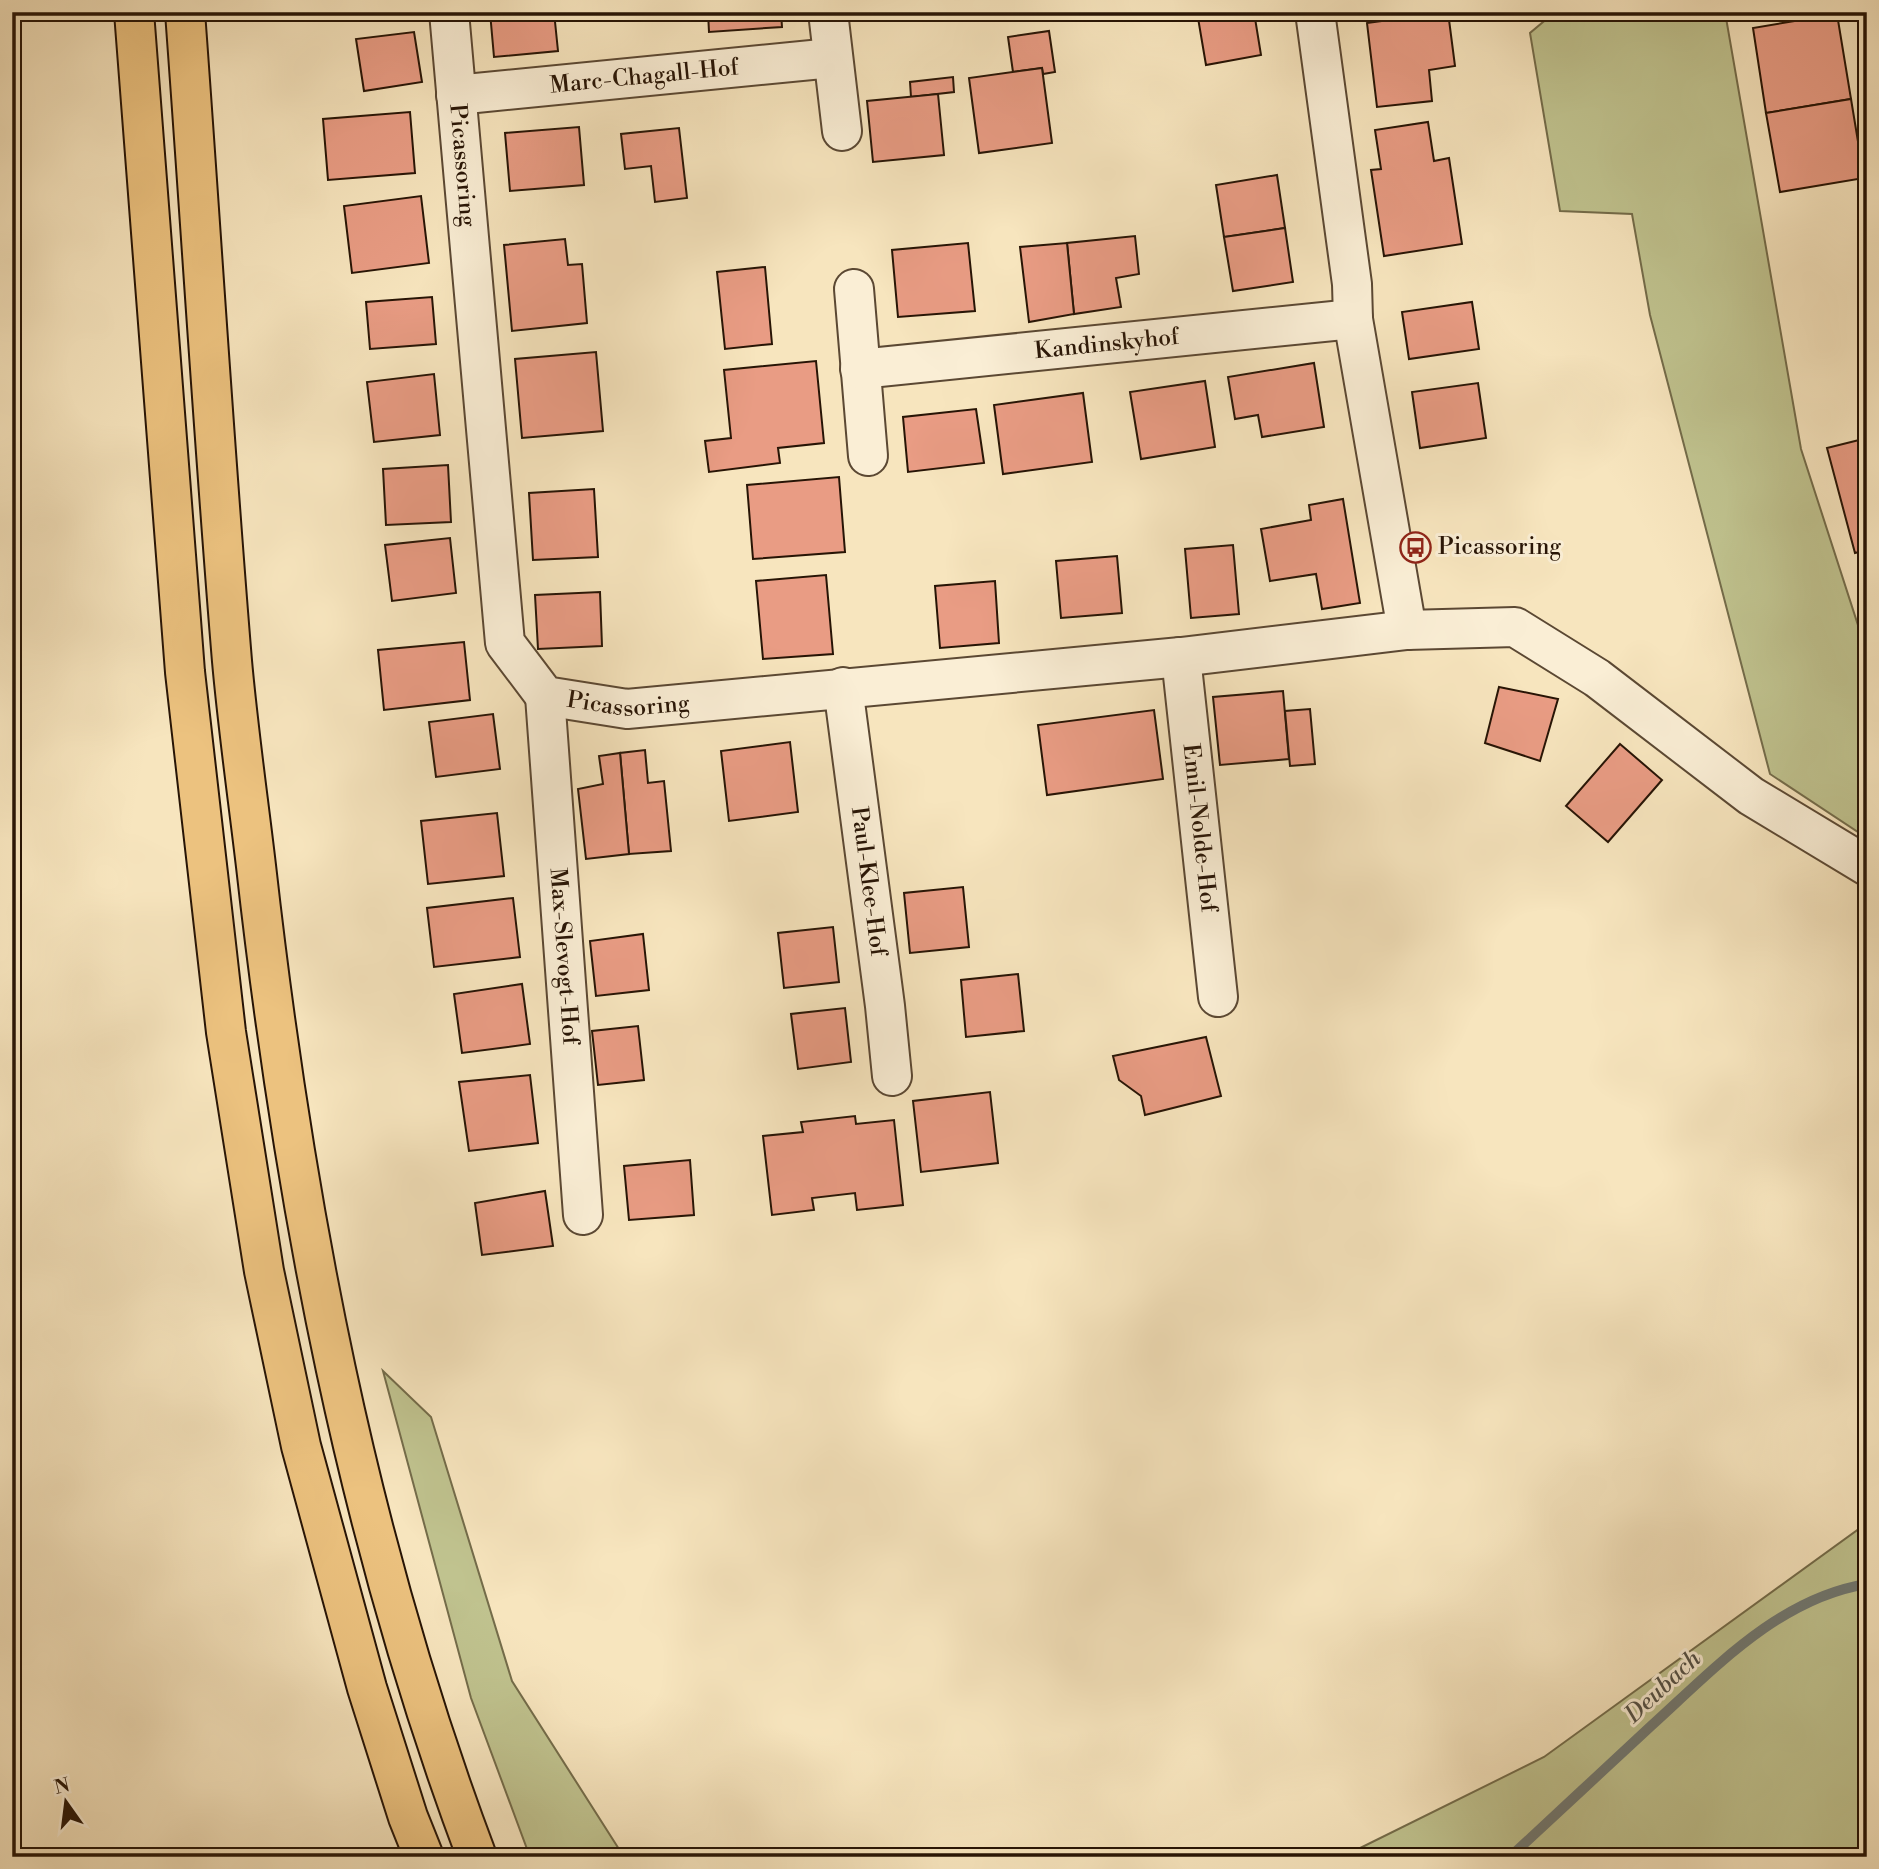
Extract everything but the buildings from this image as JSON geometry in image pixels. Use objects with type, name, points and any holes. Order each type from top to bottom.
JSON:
[{"type":"highway","points":[[134,12],[185,672],[226,1032],[264,1271],[301,1446],[367,1688],[408,1817],[424,1857]]},
{"type":"highway","points":[[185,12],[232,666],[274,1022],[314,1261],[361,1486],[410,1664],[446,1776],[477,1857]]},
{"type":"street","name":"Picassoring","points":[[449,12],[505,643],[545,696],[628,709],[1181,657],[1407,629],[1515,626],[1597,678],[1751,796],[1867,866]]},
{"type":"street","points":[[828,12],[842,131]]},
{"type":"street","points":[[1314,12],[1352,284],[1353,319],[1407,629]]},
{"type":"street","name":"Marc-Chagall-Hof","points":[[456,96],[832,58]]},
{"type":"street","points":[[854,289],[868,456]]},
{"type":"street","name":"Kandinskyhof","points":[[860,369],[1353,319]]},
{"type":"street","name":"Emil-Nolde-Hof","points":[[1181,657],[1218,997]]},
{"type":"street","name":"Paul-Klee-Hof","points":[[843,687],[892,1076]]},
{"type":"street","name":"Max-Slevogt-Hof","points":[[545,696],[583,1215]]},
{"type":"green space","points":[[1555,12],[1725,12],[1801,449],[1867,653],[1867,830],[1861,834],[1770,774],[1650,315],[1632,214],[1560,211],[1530,33]]},
{"type":"green space","points":[[383,1371],[431,1417],[512,1681],[624,1857],[530,1857],[471,1698]]},
{"type":"green space","points":[[1867,1523],[1867,1857],[1342,1857],[1544,1757]]},
{"type":"waterway","name":"Deubach","points":[[1510,1857],[1699,1682],[1750,1639],[1805,1604],[1835,1592],[1867,1584]]},
{"type":"place","name":"Picassoring","points":[[1415,547]]}]
